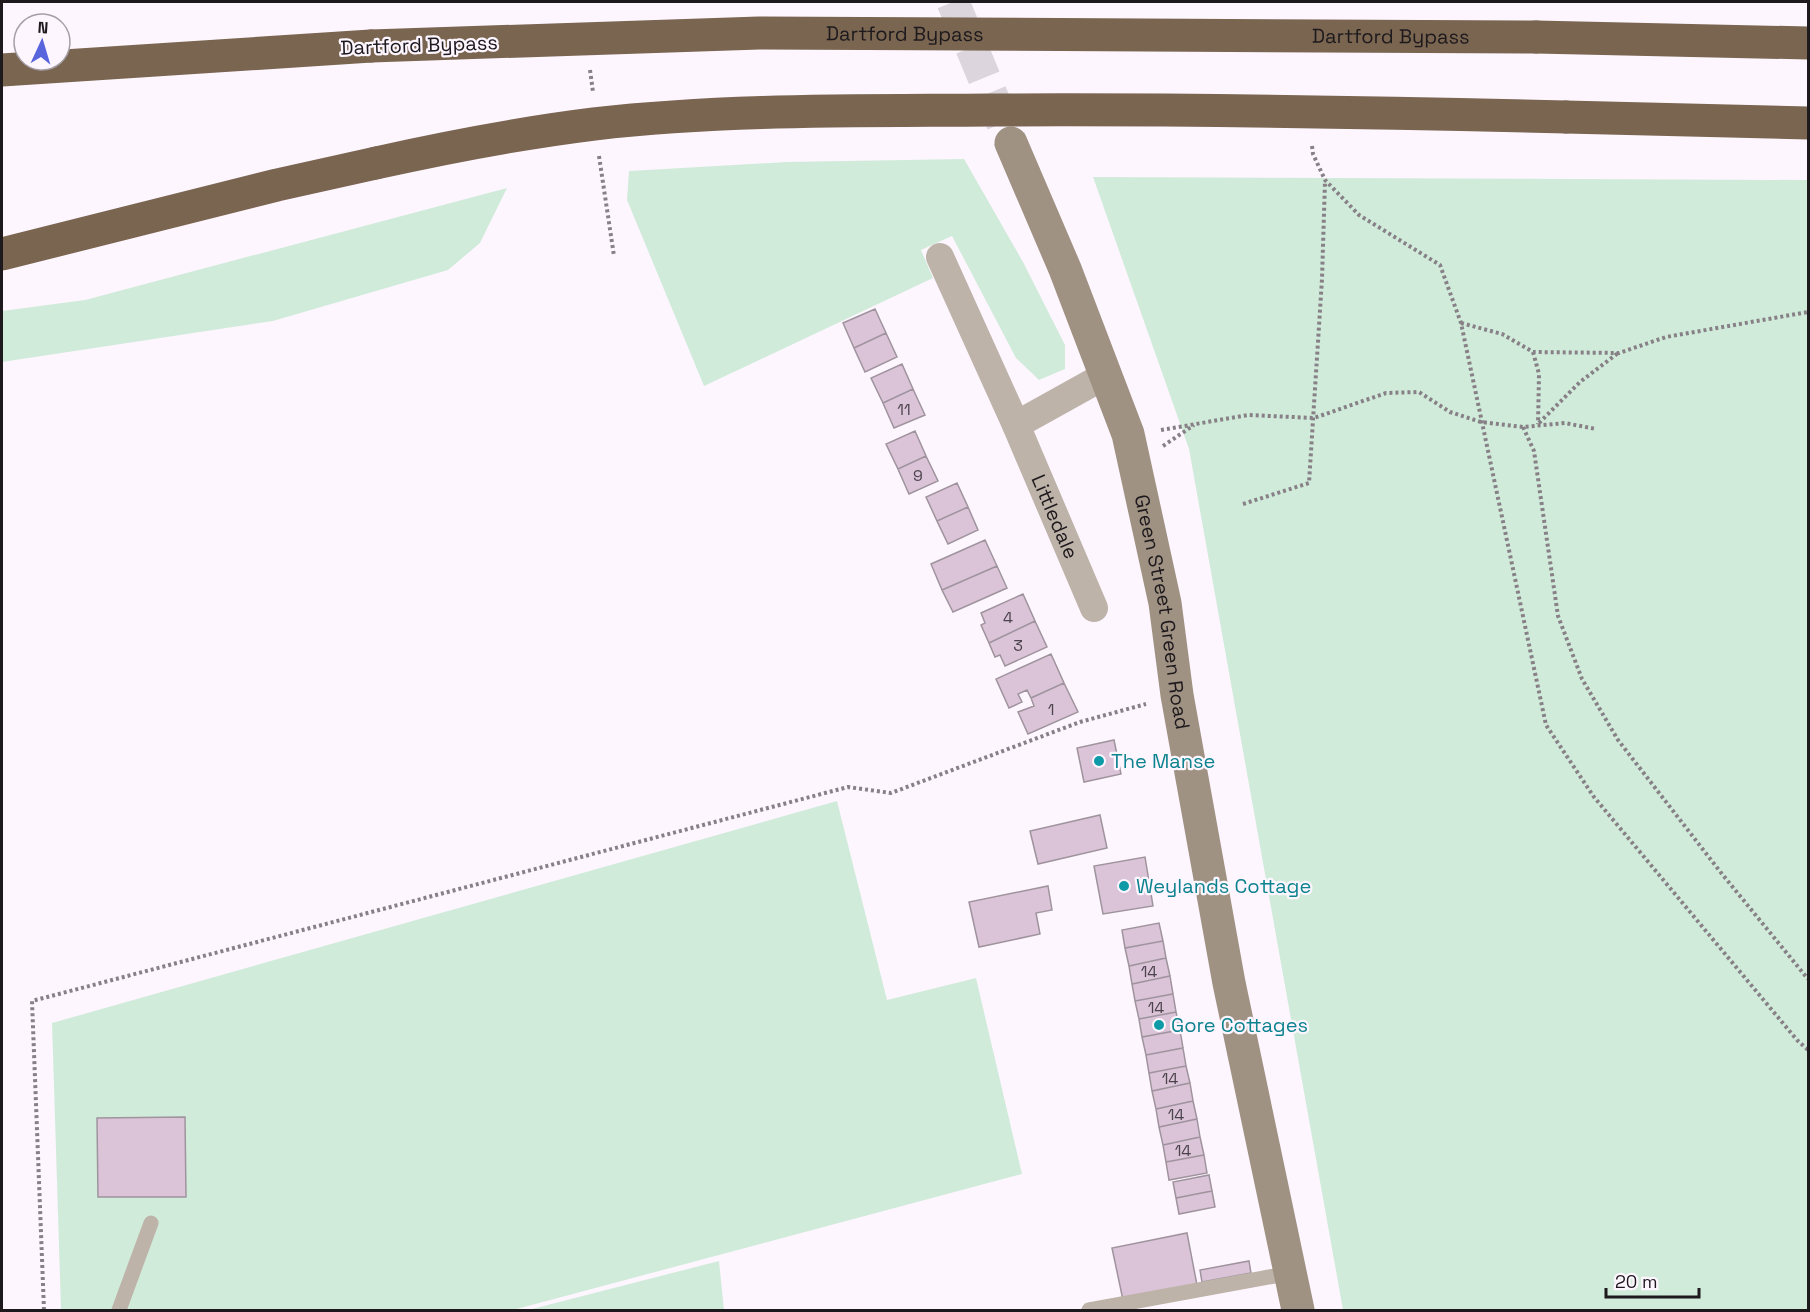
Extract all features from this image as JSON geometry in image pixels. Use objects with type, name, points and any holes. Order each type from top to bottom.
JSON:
[{"type":"highway","name":"Dartford Bypass","points":[[2,70],[371,46],[759,33],[1536,37],[1809,43]]},
{"type":"highway","points":[[2,254],[277,185],[467,143],[595,124],[735,114],[1123,110],[1809,123]]},
{"type":"main road","name":"Green Street Green Road","points":[[1011,143],[1065,269],[1128,435],[1165,603],[1177,695],[1229,983],[1298,1311]]},
{"type":"street","name":"Littledale","points":[[940,257],[1016,425],[1094,608]]},
{"type":"street","points":[[1016,425],[1106,375]]},
{"type":"lane","points":[[119,1311],[151,1223]]},
{"type":"lane","points":[[1089,1311],[1291,1273]]},
{"type":"path","points":[[1312,146],[1313,154],[1325,180],[1359,215],[1440,264],[1461,323],[1546,725],[1594,797],[1797,1040],[1809,1050]]},
{"type":"path","points":[[1243,504],[1309,483],[1322,279],[1325,180]]},
{"type":"path","points":[[1538,425],[1580,382],[1619,353],[1666,337],[1809,312]]},
{"type":"path","points":[[1461,323],[1502,334],[1533,352],[1619,353]]},
{"type":"path","points":[[1533,352],[1539,374],[1538,425]]},
{"type":"path","points":[[1128,435],[1248,415],[1314,418],[1386,393],[1419,392],[1450,412],[1481,422],[1523,427],[1565,423],[1596,429]]},
{"type":"path","points":[[1523,427],[1534,451],[1558,616],[1582,679],[1618,740],[1722,874],[1809,979]]},
{"type":"path","points":[[44,1311],[32,1002],[848,787],[891,793],[1080,723],[1177,695]]},
{"type":"green space","points":[[964,159],[1023,262],[1065,345],[1065,369],[1039,380],[1016,358],[952,236],[921,250],[933,278],[704,386],[627,200],[629,171],[786,162]]},
{"type":"green space","points":[[1093,177],[1808,180],[1808,1310],[1343,1310],[1189,449]]},
{"type":"green space","points":[[507,188],[480,243],[448,270],[273,321],[2,362],[2,311],[85,300]]},
{"type":"green space","points":[[837,801],[887,1000],[976,978],[1022,1174],[513,1310],[61,1310],[52,1023]],"holes":[[[97,1118],[185,1118],[185,1197],[98,1197]]]},
{"type":"green space","points":[[719,1261],[724,1310],[528,1310]]},
{"type":"building","points":[[875,309],[886,333],[854,348],[843,323]]},
{"type":"building","points":[[886,333],[897,357],[865,372],[854,348]]},
{"type":"building","points":[[902,364],[913,389],[883,403],[871,378]]},
{"type":"building","points":[[913,389],[925,415],[894,428],[883,403]]},
{"type":"building","points":[[915,431],[926,456],[898,469],[886,444]]},
{"type":"building","points":[[926,456],[938,481],[909,494],[898,469]]},
{"type":"building","points":[[957,483],[968,507],[937,521],[926,497]]},
{"type":"building","points":[[968,507],[978,530],[948,544],[937,521]]},
{"type":"building","points":[[985,540],[997,566],[942,590],[931,564]]},
{"type":"building","points":[[997,566],[1007,588],[953,612],[942,590]]},
{"type":"building","points":[[1023,594],[1035,621],[989,643],[981,625],[985,623],[981,613]]},
{"type":"building","points":[[1035,621],[1047,647],[1005,666],[1000,655],[995,657],[989,643]]},
{"type":"building","points":[[1051,654],[1064,683],[1031,698],[1027,690],[1018,694],[1022,702],[1009,708],[996,679]]},
{"type":"building","points":[[1064,683],[1078,712],[1028,734],[1018,712],[1034,706],[1031,698]]},
{"type":"building","name":"The Manse","points":[[1114,740],[1121,774],[1084,782],[1077,748]]},
{"type":"building","points":[[1100,815],[1107,848],[1038,864],[1030,831]]},
{"type":"building","name":"Weylands Cottage","points":[[1145,857],[1153,906],[1103,914],[1094,866]]},
{"type":"building","points":[[1048,886],[1052,910],[1036,913],[1040,934],[979,947],[969,902]]},
{"type":"building","points":[[1159,923],[1163,941],[1125,948],[1122,930]]},
{"type":"building","name":"Gore Cottages","points":[[1163,941],[1166,958],[1129,966],[1125,948]]},
{"type":"building","name":"Gore Cottages","points":[[1166,958],[1170,976],[1132,984],[1129,966]]},
{"type":"building","name":"Gore Cottages","points":[[1170,976],[1173,994],[1135,1001],[1132,984]]},
{"type":"building","name":"Gore Cottages","points":[[1173,994],[1176,1012],[1139,1019],[1135,1001]]},
{"type":"building","name":"Gore Cottages","points":[[1176,1012],[1180,1030],[1142,1037],[1139,1019]]},
{"type":"building","name":"Gore Cottages","points":[[1180,1030],[1183,1048],[1146,1055],[1142,1037]]},
{"type":"building","name":"Gore Cottages","points":[[1183,1048],[1186,1066],[1149,1073],[1146,1055]]},
{"type":"building","name":"Gore Cottages","points":[[1186,1066],[1190,1083],[1152,1091],[1149,1073]]},
{"type":"building","name":"Gore Cottages","points":[[1190,1083],[1193,1101],[1156,1109],[1152,1091]]},
{"type":"building","points":[[1193,1101],[1197,1119],[1159,1127],[1156,1109]]},
{"type":"building","points":[[185,1117],[186,1197],[98,1197],[97,1118]]},
{"type":"building","points":[[1197,1119],[1200,1137],[1163,1145],[1159,1127]]},
{"type":"building","points":[[1200,1137],[1204,1155],[1166,1162],[1163,1145]]},
{"type":"building","points":[[1204,1155],[1207,1173],[1169,1180],[1166,1162]]},
{"type":"building","points":[[1209,1175],[1212,1191],[1176,1198],[1173,1182]]},
{"type":"building","points":[[1212,1191],[1215,1207],[1179,1214],[1176,1198]]},
{"type":"building","points":[[1187,1233],[1197,1285],[1123,1300],[1112,1248]]},
{"type":"building","points":[[1249,1261],[1251,1273],[1202,1282],[1200,1270]]},
{"type":"tunnel","points":[[953,2],[1011,143]]},
{"type":"place","name":"The Manse","points":[[1099,761]]},
{"type":"place","name":"Weylands Cottage","points":[[1124,886]]},
{"type":"place","name":"Gore Cottages","points":[[1159,1025]]}]
